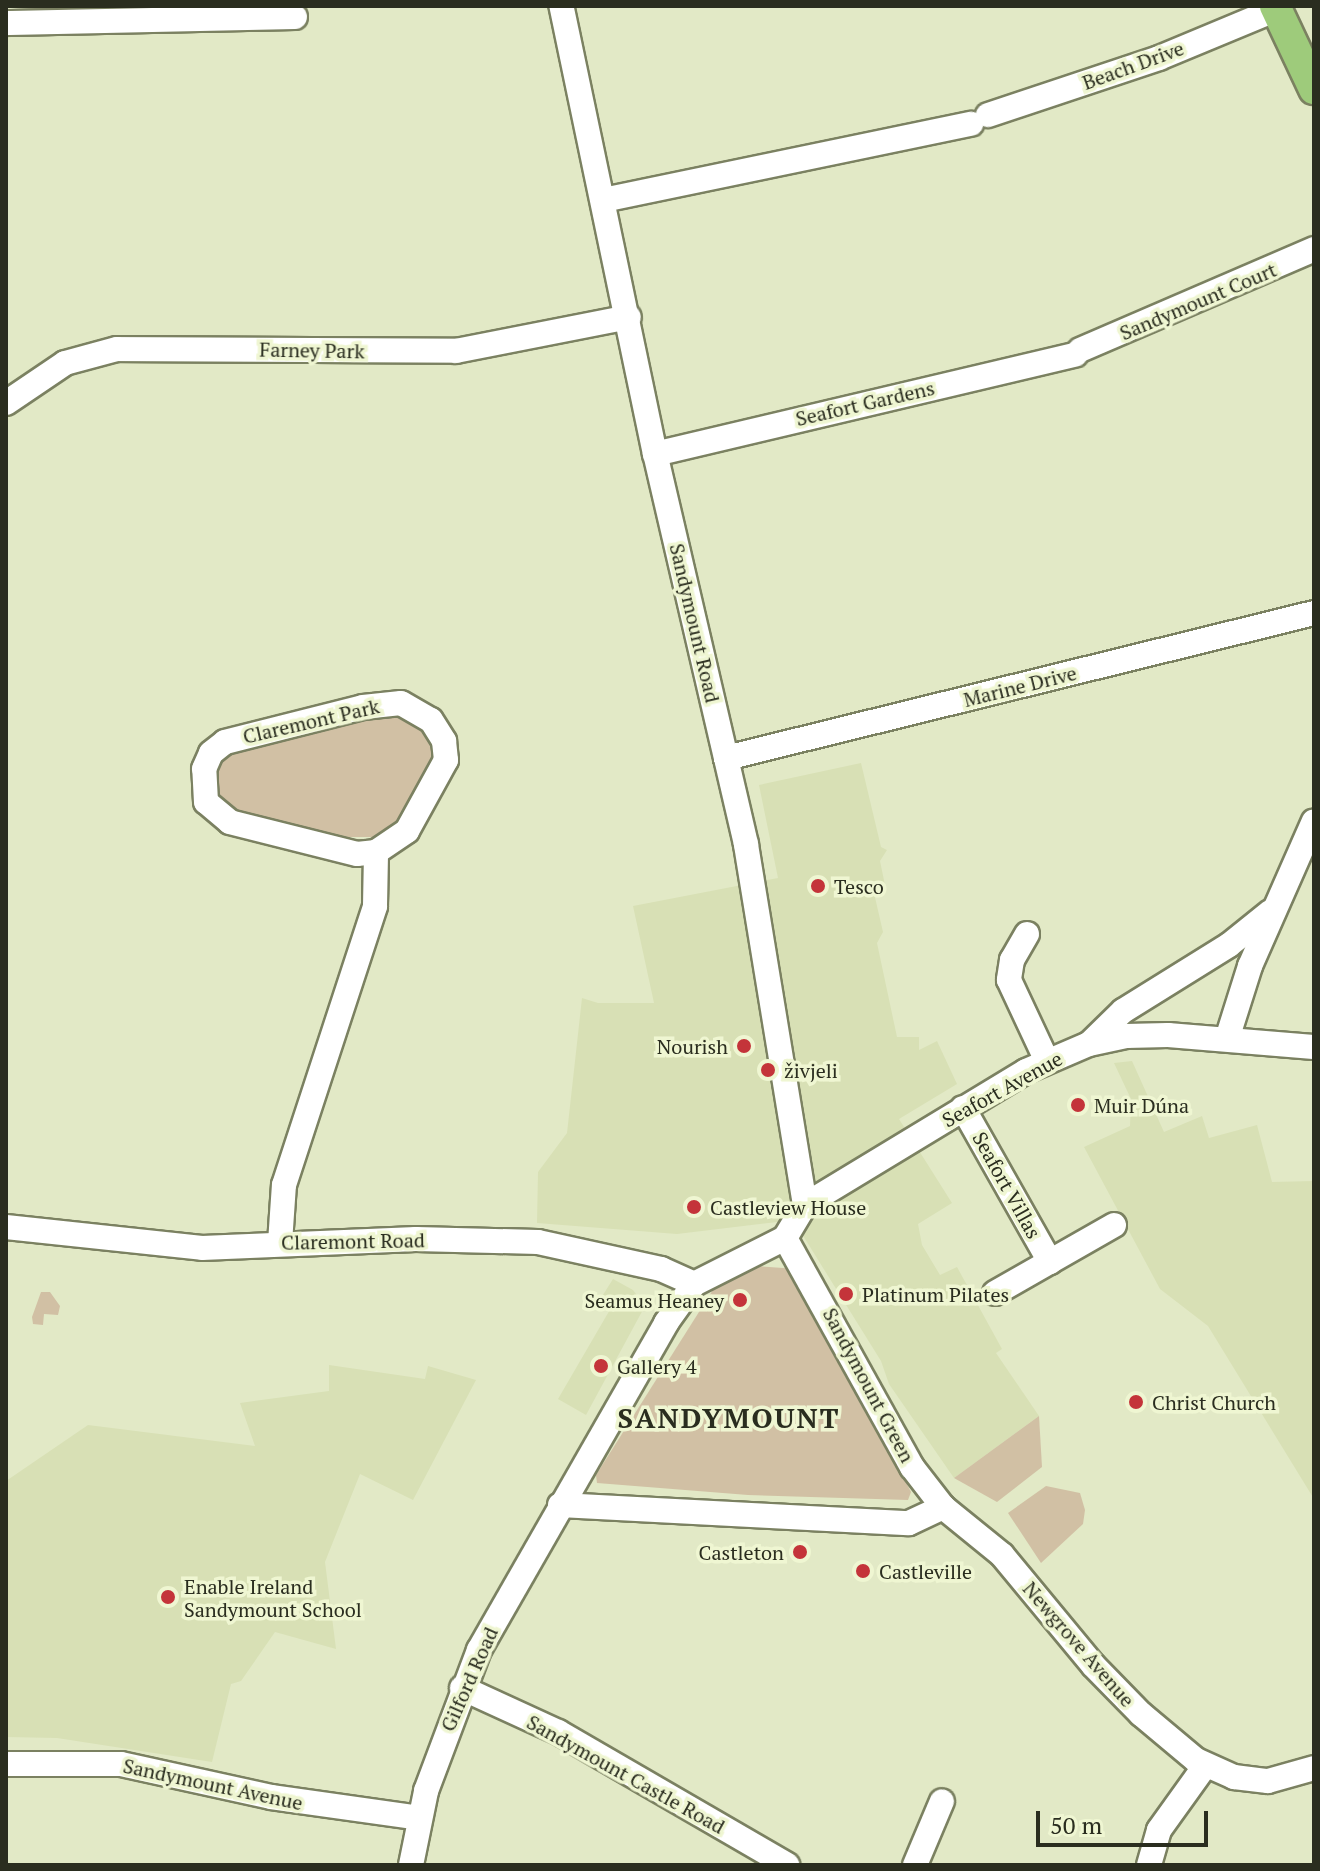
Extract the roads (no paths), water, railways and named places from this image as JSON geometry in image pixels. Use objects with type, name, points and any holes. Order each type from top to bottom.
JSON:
[{"type":"main road","points":[[1276,8],[1314,89]]},
{"type":"street","name":"Sandymount Road","points":[[561,6],[629,317],[655,454],[726,758],[789,1087],[805,1205]]},
{"type":"street","name":"Beach Drive","points":[[603,200],[979,119],[1159,58],[1276,8]]},
{"type":"street","points":[[6,23],[295,17]]},
{"type":"street","name":"Sandymount Court","points":[[1078,352],[1314,249]]},
{"type":"street","name":"Farney Park","points":[[6,403],[65,363],[117,349],[456,351],[629,317]]},
{"type":"street","name":"Seafort Gardens","points":[[655,454],[1078,352]]},
{"type":"street","name":"Marine Drive","points":[[726,758],[1314,613]]},
{"type":"street","name":"Claremont Park","points":[[363,707],[416,707],[444,741],[446,760],[407,831],[376,852],[357,854],[222,818],[203,792],[211,753],[225,742],[363,707]]},
{"type":"street","points":[[1227,1039],[1274,909],[1314,821]]},
{"type":"street","points":[[280,1243],[284,1185],[375,906],[376,852]]},
{"type":"street","points":[[1089,1044],[1123,1011],[1274,909]]},
{"type":"street","points":[[1027,934],[1012,960],[1009,980],[1047,1061]]},
{"type":"street","name":"Seafort Avenue","points":[[805,1205],[963,1108],[1047,1061],[1089,1044],[1126,1036],[1227,1039],[1314,1047]]},
{"type":"street","name":"Seafort Villas","points":[[963,1108],[1050,1262]]},
{"type":"street","points":[[805,1205],[785,1238],[694,1284],[560,1505],[909,1523],[943,1507]]},
{"type":"street","name":"Seafort Villas","points":[[995,1293],[1114,1225]]},
{"type":"street","name":"Claremont Road","points":[[6,1227],[202,1248],[280,1243],[538,1242],[683,1275],[694,1284]]},
{"type":"street","name":"Sandymount Green","points":[[785,1238],[912,1467],[943,1507]]},
{"type":"street","name":"Gilford Road","points":[[411,1865],[420,1818],[462,1688],[560,1505]]},
{"type":"street","name":"Newgrove Avenue","points":[[943,1507],[1002,1555],[1093,1665],[1205,1766],[1268,1781],[1314,1768]]},
{"type":"street","name":"Sandymount Castle Road","points":[[462,1688],[558,1732],[787,1865]]},
{"type":"street","name":"Sandymount Avenue","points":[[6,1764],[121,1764],[271,1797],[420,1818]]},
{"type":"street","points":[[1149,1865],[1159,1830],[1205,1766]]},
{"type":"street","points":[[915,1865],[942,1801]]},
{"type":"place","name":"Tesco","points":[[818,886]]},
{"type":"place","name":"Nourish","points":[[744,1046]]},
{"type":"place","name":"živjeli","points":[[768,1070]]},
{"type":"place","name":"Muir Dúna","points":[[1078,1105]]},
{"type":"place","name":"Castleview House","points":[[694,1207]]},
{"type":"place","name":"Platinum Pilates","points":[[846,1294]]},
{"type":"place","name":"Seamus Heaney","points":[[740,1300]]},
{"type":"place","name":"Gallery 4","points":[[601,1366]]},
{"type":"place","name":"Christ Church","points":[[1136,1402]]},
{"type":"place","name":"Castleton","points":[[800,1552]]},
{"type":"place","name":"Castleville","points":[[863,1571]]},
{"type":"place","name":"Enable Ireland Sandymount School","points":[[168,1597]]},
{"type":"district","name":"SANDYMOUNT","points":[[729,1418]]}]
